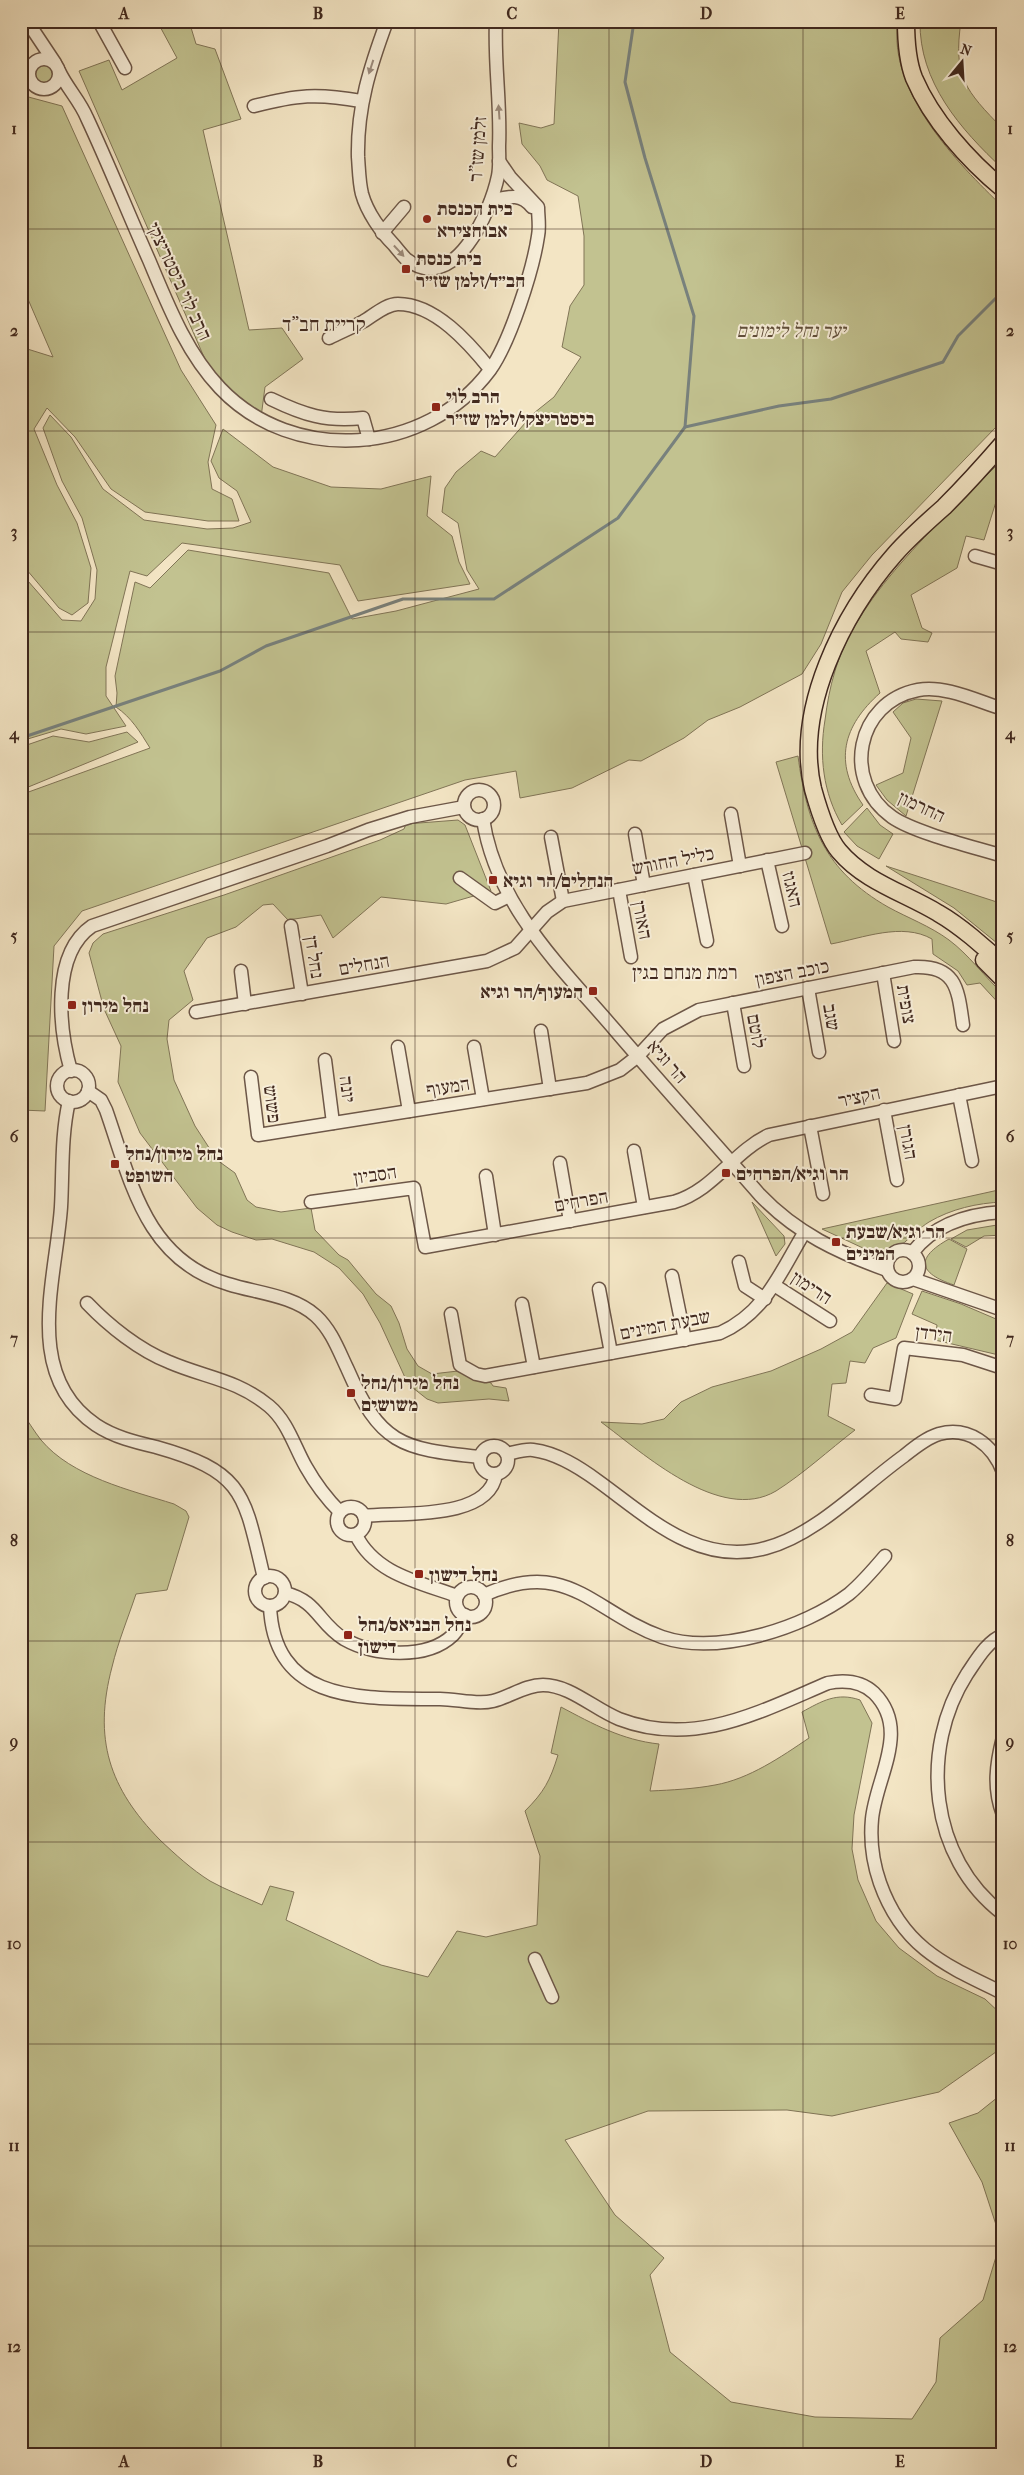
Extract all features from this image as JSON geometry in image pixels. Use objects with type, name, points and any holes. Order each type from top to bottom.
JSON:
[{"type":"main road","points":[[906,21],[909,57],[914,77],[925,99],[957,142],[1003,189]]},
{"type":"main road","points":[[1003,443],[945,505],[895,554],[854,610],[827,664],[811,726],[807,755],[820,812],[838,851],[882,886],[939,914],[976,940],[1003,965]]},
{"type":"main road","points":[[939,914],[1003,979]]},
{"type":"street","points":[[99,21],[125,68]]},
{"type":"street","name":"זלמן שז\"ר","points":[[387,21],[361,101],[358,142],[362,195],[382,233],[407,259],[418,265],[434,268],[456,258],[469,244],[491,201],[498,174],[500,120],[495,52],[496,21]]},
{"type":"street","points":[[30,27],[39,48],[30,66],[30,77],[39,87],[51,88],[57,82],[58,69],[48,59],[30,66]]},
{"type":"street","name":"הרב לוי ביסטריצקי","points":[[30,27],[84,110],[175,320],[198,362],[242,409],[287,432],[306,438],[352,442],[407,429],[436,416],[464,396],[490,369],[513,324],[539,234],[538,206],[510,177],[499,161]]},
{"type":"street","name":"הרב לוי ביסטריצקי","points":[[21,79],[63,94],[77,102],[84,110]]},
{"type":"street","points":[[254,106],[292,96],[308,95],[361,101]]},
{"type":"street","points":[[491,201],[511,196],[519,197],[526,200],[538,215]]},
{"type":"street","points":[[382,233],[404,207]]},
{"type":"street","points":[[330,338],[365,321],[379,311],[398,304],[428,311],[464,338],[490,369]]},
{"type":"street","points":[[271,399],[300,413],[339,420],[364,418],[369,439]]},
{"type":"street","points":[[975,556],[1003,564]]},
{"type":"street","name":"החרמון","points":[[1003,709],[952,693],[920,690],[893,699],[875,714],[868,725],[862,751],[862,769],[872,798],[892,817],[915,828],[1003,856]]},
{"type":"street","points":[[479,790],[492,796],[494,806],[491,814],[483,819],[473,818],[464,807],[467,796],[472,791],[479,790]]},
{"type":"street","points":[[71,1071],[63,1039],[63,982],[69,954],[85,931],[100,923],[158,905],[368,830],[410,817],[464,807]]},
{"type":"street","points":[[731,814],[740,866]]},
{"type":"street","name":"הר וגיא","points":[[483,819],[490,851],[509,896],[531,932],[733,1164],[768,1203],[804,1233],[837,1251],[887,1270]]},
{"type":"street","points":[[635,834],[644,885]]},
{"type":"street","points":[[551,837],[563,902]]},
{"type":"street","name":"כליל החורש","points":[[531,932],[547,912],[563,902],[805,852]]},
{"type":"street","name":"האגוז","points":[[767,860],[782,926]]},
{"type":"street","points":[[694,875],[707,941]]},
{"type":"street","points":[[460,878],[495,903],[509,896]]},
{"type":"street","name":"האורן","points":[[619,890],[631,957]]},
{"type":"street","name":"נחל דן","points":[[291,926],[302,994]]},
{"type":"street","name":"הנחלים","points":[[196,1012],[486,961],[515,948],[531,932]]},
{"type":"street","name":"כוכב הצפון","points":[[638,1056],[673,1022],[699,1010],[914,967],[928,966],[939,970],[954,982],[959,996],[963,1025]]},
{"type":"street","points":[[241,972],[246,1004]]},
{"type":"street","name":"צופית","points":[[883,973],[894,1040]]},
{"type":"street","name":"שגב","points":[[808,988],[819,1052]]},
{"type":"street","name":"לוטם","points":[[733,1003],[744,1066]]},
{"type":"street","points":[[541,1032],[550,1089]]},
{"type":"street","points":[[398,1046],[409,1111]]},
{"type":"street","points":[[474,1047],[482,1100]]},
{"type":"street","name":"המעוף","points":[[258,1135],[550,1089],[604,1078],[620,1070],[638,1056]]},
{"type":"street","name":"יונה","points":[[325,1060],[334,1123]]},
{"type":"street","points":[[71,1071],[82,1073],[86,1076],[88,1091],[81,1100],[69,1101],[61,1096],[58,1086],[63,1074],[71,1071]]},
{"type":"street","name":"פשוש","points":[[251,1077],[258,1135]]},
{"type":"street","name":"הקציר","points":[[733,1164],[760,1139],[779,1132],[1003,1086]]},
{"type":"street","points":[[88,1091],[101,1100],[106,1110],[129,1179],[145,1218],[178,1258],[206,1277],[289,1301],[316,1316],[334,1340],[364,1407],[390,1434],[413,1447],[425,1451],[480,1457]]},
{"type":"street","points":[[959,1095],[972,1161]]},
{"type":"street","points":[[69,1101],[65,1120],[61,1206],[47,1330],[50,1358],[60,1384],[70,1400],[95,1424],[111,1434],[210,1466],[231,1484],[237,1490],[249,1517],[264,1578]]},
{"type":"street","name":"הגורן","points":[[884,1110],[897,1180]]},
{"type":"street","points":[[810,1126],[823,1194]]},
{"type":"street","points":[[634,1151],[644,1207]]},
{"type":"street","points":[[560,1163],[570,1221]]},
{"type":"street","name":"הפרחים","points":[[425,1248],[689,1198],[702,1190],[733,1164]]},
{"type":"street","points":[[486,1176],[495,1235]]},
{"type":"street","name":"הסביון","points":[[312,1202],[414,1188],[425,1248]]},
{"type":"street","points":[[912,1253],[930,1234],[943,1225],[976,1215],[1003,1212]]},
{"type":"street","name":"שבעת המינים","points":[[451,1314],[460,1365],[476,1374],[485,1376],[720,1333],[748,1318],[765,1299],[804,1233]]},
{"type":"street","points":[[913,1279],[918,1274],[920,1263],[912,1253],[905,1250],[894,1252],[888,1261],[887,1270],[890,1276],[900,1282],[913,1279],[1003,1310]]},
{"type":"street","name":"הרימון","points":[[739,1262],[744,1286],[765,1299]]},
{"type":"street","points":[[672,1276],[685,1340]]},
{"type":"street","name":"הרימון","points":[[774,1285],[830,1321]]},
{"type":"street","points":[[598,1288],[611,1353]]},
{"type":"street","points":[[87,1303],[110,1325],[152,1354],[185,1368],[228,1381],[243,1388],[270,1407],[286,1425],[307,1469],[340,1512]]},
{"type":"street","points":[[522,1304],[534,1367]]},
{"type":"street","name":"הירדן","points":[[871,1394],[894,1399],[904,1348],[971,1357],[1003,1368]]},
{"type":"street","points":[[507,1454],[532,1450],[569,1462],[681,1539],[706,1548],[731,1552],[764,1549],[782,1544],[802,1533],[899,1460],[937,1434],[956,1432],[980,1440],[993,1451],[1003,1472]]},
{"type":"street","points":[[493,1445],[501,1447],[507,1454],[507,1465],[503,1471],[496,1474],[488,1473],[482,1468],[480,1457],[484,1449],[493,1445]]},
{"type":"street","points":[[364,1516],[364,1528],[356,1534],[348,1536],[340,1532],[336,1520],[340,1512],[345,1508],[355,1508],[364,1516],[433,1512],[454,1508],[488,1494],[494,1484],[496,1474]]},
{"type":"street","points":[[356,1534],[367,1553],[385,1568],[457,1596]]},
{"type":"street","points":[[484,1595],[506,1587],[522,1584],[561,1584],[663,1637],[688,1642],[717,1642],[782,1629],[809,1618],[850,1593],[886,1556]]},
{"type":"street","points":[[273,1577],[280,1580],[285,1593],[281,1602],[270,1606],[262,1604],[256,1595],[257,1584],[264,1578],[273,1577]]},
{"type":"street","points":[[468,1588],[478,1589],[484,1595],[485,1604],[482,1611],[475,1616],[465,1615],[457,1607],[457,1596],[462,1590],[468,1588]]},
{"type":"street","points":[[285,1593],[308,1602],[329,1627],[344,1639],[362,1646],[384,1651],[405,1653],[424,1650],[440,1644],[454,1635],[465,1615]]},
{"type":"street","points":[[270,1606],[274,1637],[278,1648],[288,1663],[312,1683],[342,1694],[390,1699],[439,1698],[481,1702],[492,1701],[532,1686],[550,1685],[567,1690],[606,1714],[635,1725],[669,1730],[687,1730],[726,1724],[840,1681],[863,1686],[872,1691],[886,1709],[892,1732],[874,1804],[871,1835],[875,1864],[885,1896],[906,1931],[929,1953],[953,1969],[1003,1993]]},
{"type":"street","points":[[1003,1636],[990,1644],[975,1662],[951,1704],[939,1743],[937,1767],[940,1810],[948,1842],[968,1878],[985,1898],[1003,1914]]},
{"type":"street","points":[[1003,1737],[998,1759],[996,1790],[1003,1815]]},
{"type":"street","points":[[536,1959],[552,1997]]},
{"type":"green space","points":[[157,21],[189,21],[196,44],[215,49],[241,119],[203,130],[249,330],[282,328],[303,359],[265,387],[260,425],[232,398],[211,373],[79,71],[109,60],[122,90],[177,58]]},
{"type":"green space","name":"יער נחל לימונים","points":[[559,21],[898,21],[897,47],[903,73],[914,99],[929,124],[947,147],[1003,207],[1003,416],[997,426],[872,555],[842,592],[821,644],[802,674],[740,707],[708,720],[684,738],[641,761],[629,760],[572,788],[520,798],[516,771],[465,780],[82,911],[54,946],[45,1111],[21,1110],[21,812],[26,807],[23,794],[150,748],[131,721],[116,707],[115,676],[135,582],[150,588],[188,550],[329,573],[352,619],[396,611],[479,589],[467,570],[458,523],[442,512],[445,488],[456,472],[481,451],[495,457],[534,413],[554,397],[581,357],[562,347],[570,306],[584,285],[584,236],[578,196],[547,180],[540,166],[522,144],[519,123],[541,128],[554,124]]},
{"type":"green space","points":[[920,21],[961,21],[959,56],[961,69],[965,81],[979,104],[1003,129],[1003,169],[958,121],[934,84],[926,64]]},
{"type":"green space","points":[[44,64],[51,67],[54,74],[51,81],[44,84],[37,81],[34,74],[37,67]]},
{"type":"green space","points":[[21,95],[62,106],[181,370],[216,425],[208,462],[212,489],[232,499],[239,521],[208,521],[145,512],[111,489],[75,437],[47,408],[34,429],[57,485],[77,523],[91,568],[88,603],[72,615],[59,608],[21,563],[21,347],[53,357],[21,283]]},
{"type":"green space","points":[[50,415],[71,437],[103,489],[144,520],[207,529],[233,528],[251,522],[237,491],[219,478],[211,461],[223,429],[273,467],[331,487],[381,489],[431,476],[427,516],[452,536],[459,562],[470,584],[358,601],[340,565],[182,543],[147,576],[130,571],[106,667],[106,696],[126,726],[86,734],[61,729],[21,741],[21,573],[62,620],[81,621],[95,599],[97,570],[82,518],[62,481],[43,428]]},
{"type":"green space","points":[[1003,459],[1003,489],[1000,489],[984,540],[966,536],[957,568],[911,595],[922,628],[932,633],[928,642],[901,639],[895,632],[866,651],[880,693],[858,718],[850,732],[846,745],[845,759],[848,774],[863,805],[842,825],[830,800],[824,774],[822,747],[830,689],[846,642],[883,584],[906,557]]},
{"type":"green space","points":[[916,699],[942,701],[906,816],[887,800],[876,785],[903,773],[911,738],[893,712],[903,703]]},
{"type":"green space","points":[[127,732],[138,742],[21,790],[21,747],[53,736],[89,742]]},
{"type":"green space","points":[[798,756],[807,804],[814,825],[834,862],[866,893],[888,907],[934,930],[956,946],[1003,994],[1003,1008],[980,983],[967,985],[958,971],[933,954],[932,939],[920,934],[908,932],[882,933],[831,944],[776,762]]},
{"type":"green space","points":[[867,808],[880,825],[893,834],[879,859],[857,846],[844,832]]},
{"type":"green space","points":[[458,820],[465,825],[491,891],[446,904],[381,897],[333,938],[321,915],[288,920],[273,904],[263,905],[236,927],[207,938],[184,971],[193,1000],[169,1020],[167,1039],[174,1080],[195,1126],[217,1160],[235,1173],[247,1200],[256,1207],[281,1212],[311,1208],[315,1230],[339,1255],[348,1260],[376,1294],[391,1306],[399,1323],[407,1349],[418,1366],[432,1374],[458,1371],[491,1383],[493,1386],[506,1388],[509,1401],[489,1399],[438,1403],[427,1399],[408,1384],[380,1323],[363,1294],[339,1268],[314,1252],[272,1239],[256,1240],[232,1232],[217,1225],[197,1208],[140,1133],[118,1082],[121,1046],[104,1009],[89,953],[93,943],[103,934],[224,895],[380,840],[404,829],[406,824]]},
{"type":"green space","points":[[886,866],[1003,904],[1003,948],[954,908]]},
{"type":"green space","points":[[1003,1189],[1003,1202],[974,1205],[955,1210],[929,1222],[899,1247],[885,1254],[878,1255],[822,1229]]},
{"type":"green space","points":[[752,1202],[784,1236],[785,1244],[776,1256]]},
{"type":"green space","points":[[1003,1224],[1003,1235],[984,1236],[966,1247],[951,1239],[967,1230]]},
{"type":"green space","points":[[949,1239],[967,1249],[954,1285],[933,1275],[925,1265],[930,1253]]},
{"type":"green space","points":[[887,1283],[913,1294],[896,1338],[873,1348],[865,1363],[850,1361],[846,1383],[832,1384],[828,1416],[855,1430],[806,1470],[776,1491],[754,1499],[731,1499],[707,1492],[660,1466],[601,1422],[642,1424],[664,1419],[681,1402],[712,1387],[771,1371],[821,1349],[852,1332]]},
{"type":"green space","points":[[922,1291],[961,1304],[1003,1322],[1003,1356],[935,1340],[937,1325],[912,1314]]},
{"type":"green space","points":[[21,1411],[41,1440],[69,1464],[103,1481],[174,1504],[186,1511],[189,1517],[167,1590],[136,1594],[112,1667],[104,1717],[105,1740],[117,1781],[128,1801],[160,1840],[190,1867],[210,1881],[262,1905],[270,1886],[294,1892],[286,1920],[381,1965],[428,1977],[457,1931],[486,1937],[537,1925],[540,1856],[525,1811],[542,1792],[555,1764],[558,1755],[551,1753],[561,1707],[620,1735],[659,1744],[650,1791],[707,1786],[728,1782],[752,1773],[809,1738],[802,1712],[823,1701],[837,1697],[860,1700],[872,1723],[854,1815],[852,1849],[858,1880],[876,1921],[899,1948],[937,1976],[985,1999],[1003,2016],[1003,2047],[939,2092],[832,2116],[787,2110],[648,2111],[565,2140],[615,2215],[664,2258],[650,2275],[670,2352],[731,2402],[815,2417],[912,2419],[936,2382],[940,2338],[983,2300],[1001,2240],[982,2182],[949,2123],[978,2113],[1003,2093],[1003,2454],[21,2454]]},
{"type":"waterway","points":[[21,738],[220,671],[266,646],[403,599],[494,599],[618,518],[685,427],[694,316],[645,158],[625,82],[634,21]]},
{"type":"waterway","points":[[685,427],[779,406],[831,399],[943,362],[958,336],[1003,291]]},
{"type":"place","name":"בית הכנסת אבוחצירא","points":[[427,219]]},
{"type":"place","name":"בית כנסת חב״ד/זלמן שז״ר","points":[[406,269]]},
{"type":"place","name":"הרב לוי ביסטריצקי/זלמן שז״ר","points":[[436,407]]},
{"type":"place","name":"הנחלים/הר וגיא","points":[[493,880]]},
{"type":"place","name":"המעוף/הר וגיא","points":[[593,991]]},
{"type":"place","name":"נחל מירון","points":[[72,1005]]},
{"type":"place","name":"נחל מירון/נחל השופט","points":[[115,1164]]},
{"type":"place","name":"הר וגיא/הפרחים","points":[[726,1173]]},
{"type":"place","name":"הר וגיא/שבעת המינים","points":[[836,1242]]},
{"type":"place","name":"נחל מירון/נחל משושים","points":[[351,1393]]},
{"type":"place","name":"נחל דישון","points":[[419,1574]]},
{"type":"place","name":"נחל הבניאס/נחל דישון","points":[[348,1635]]},
{"type":"district","name":"קריית חב\"ד","points":[[324,324]]},
{"type":"district","name":"רמת מנחם בגין","points":[[685,972]]}]
